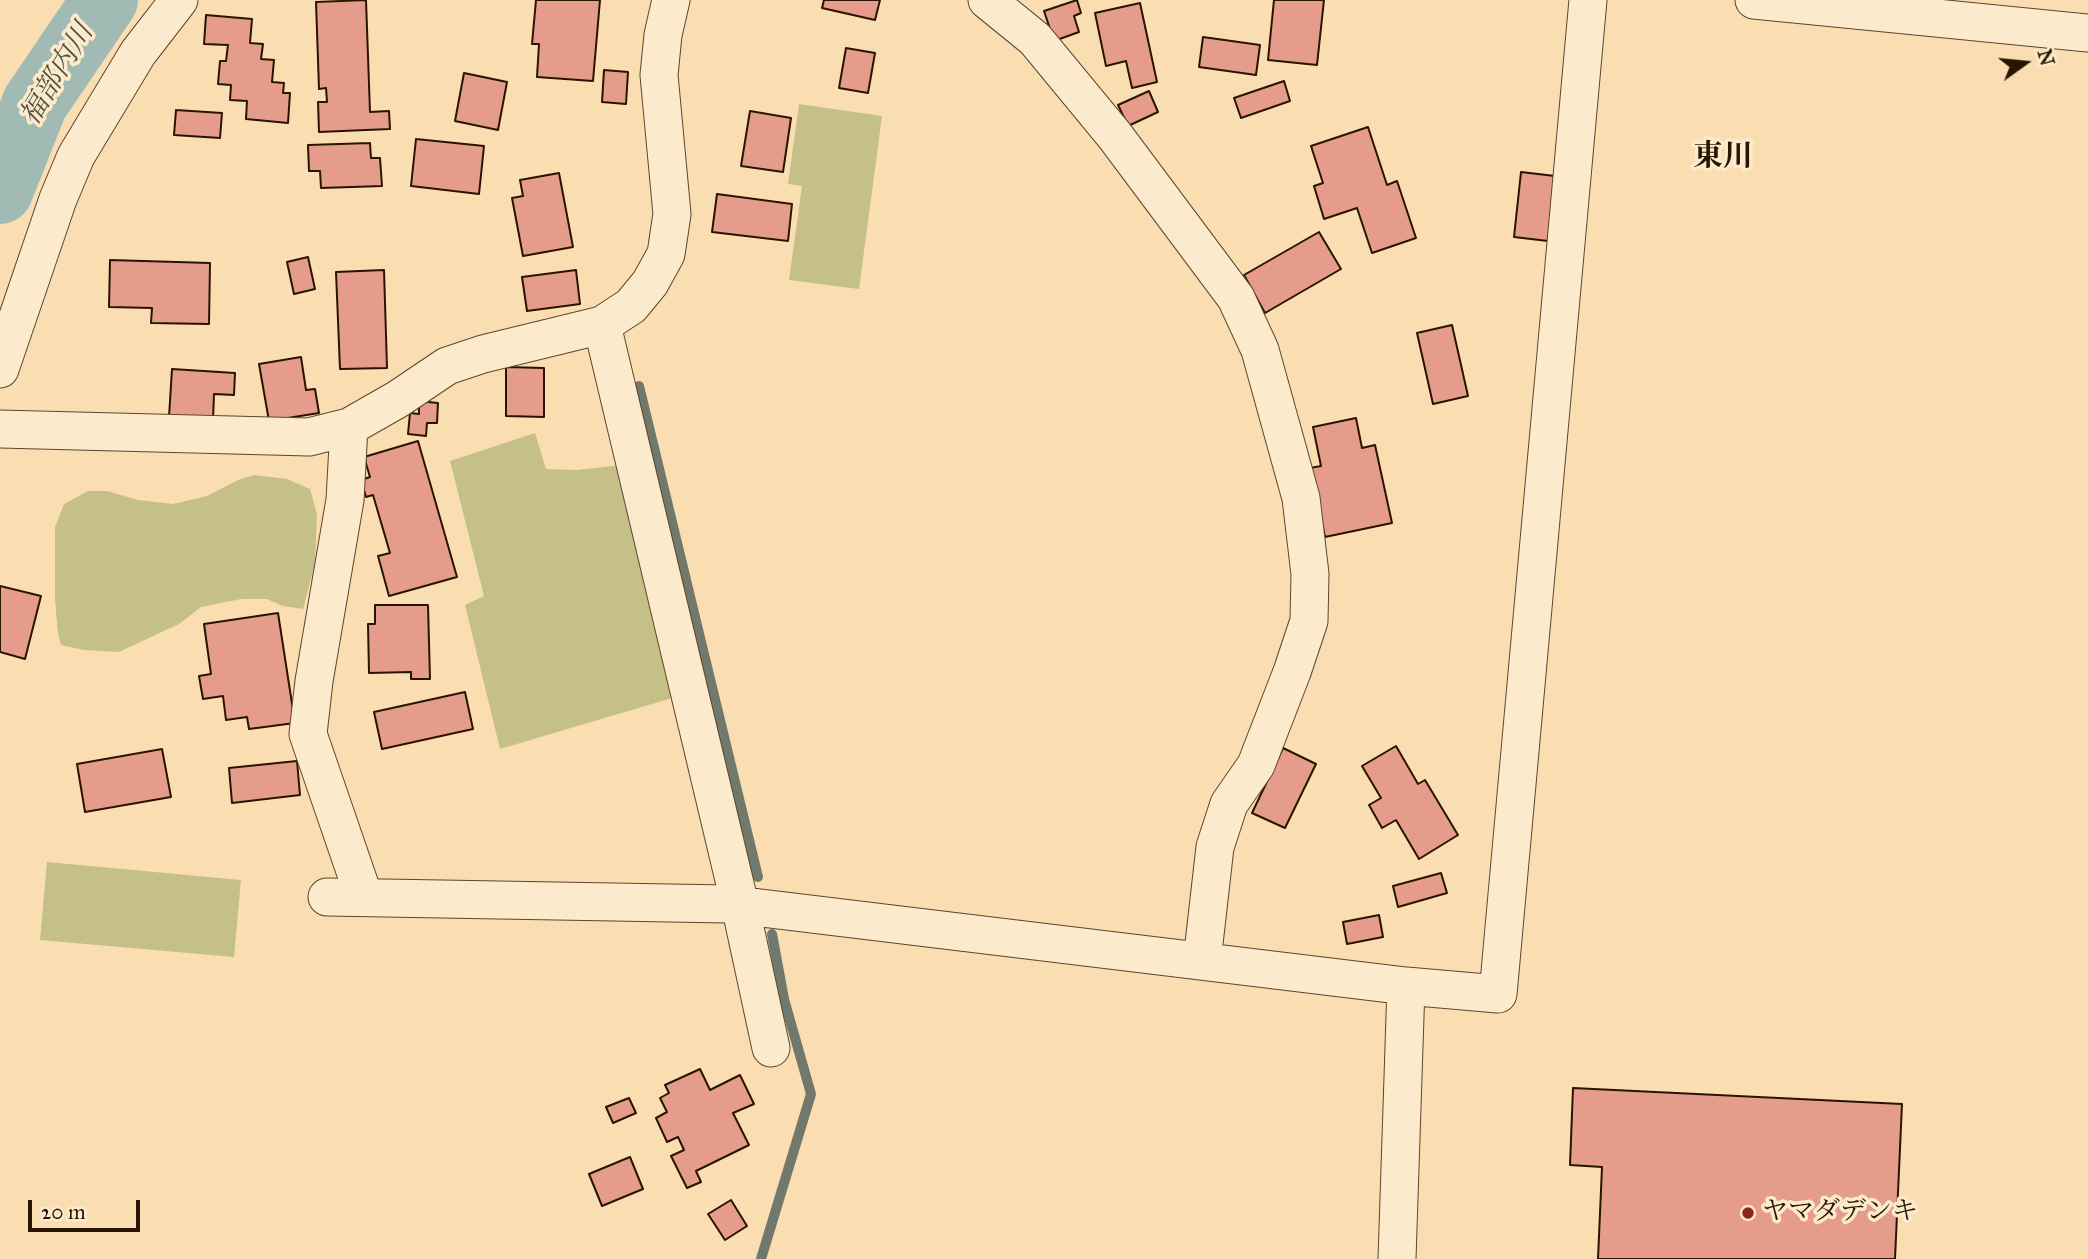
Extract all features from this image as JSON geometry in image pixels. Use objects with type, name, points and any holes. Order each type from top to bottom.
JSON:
[{"type":"street","points":[[0,369],[58,199],[76,156],[138,53],[179,0]]},
{"type":"street","points":[[0,429],[309,437],[349,427],[398,399],[447,366],[483,354],[602,325],[631,306],[650,283],[666,254],[672,214],[659,75],[663,35],[671,0]]},
{"type":"street","points":[[987,0],[1035,39],[1115,136],[1236,298],[1260,350],[1301,498],[1310,574],[1309,621],[1256,765],[1229,804],[1215,847],[1202,961]]},
{"type":"street","points":[[327,897],[740,905],[1406,986],[1497,994],[1588,0]]},
{"type":"street","points":[[1754,0],[2088,33]]},
{"type":"street","points":[[602,325],[740,905],[771,1048]]},
{"type":"street","points":[[349,427],[345,500],[314,681],[308,734],[364,897]]},
{"type":"street","points":[[1397,1259],[1406,986]]},
{"type":"shaded area","points":[[799,104],[882,116],[859,289],[789,280],[802,186],[788,184]]},
{"type":"shaded area","points":[[535,433],[546,469],[577,470],[622,465],[672,698],[500,749],[465,605],[484,596],[450,461]]},
{"type":"shaded area","points":[[254,475],[287,479],[310,489],[317,514],[315,563],[303,609],[283,606],[267,599],[241,599],[201,607],[179,624],[119,652],[84,650],[61,645],[55,600],[55,527],[64,504],[88,491],[107,491],[138,500],[173,504],[207,496]]},
{"type":"shaded area","points":[[47,862],[241,880],[234,957],[40,940]]},
{"type":"building","points":[[366,0],[370,112],[389,111],[390,129],[319,132],[318,102],[327,102],[326,88],[319,89],[316,2]]},
{"type":"building","points":[[536,0],[600,0],[593,81],[537,77],[539,44],[532,44]]},
{"type":"building","points":[[824,0],[880,0],[875,20],[822,8]]},
{"type":"building","points":[[1077,0],[1081,13],[1074,16],[1079,32],[1054,41],[1044,11]]},
{"type":"building","points":[[1274,0],[1324,0],[1317,65],[1268,60]]},
{"type":"building","points":[[1140,3],[1157,82],[1132,88],[1126,61],[1106,66],[1095,13]]},
{"type":"building","points":[[206,15],[252,19],[250,43],[263,44],[261,59],[274,60],[272,82],[284,83],[283,93],[290,93],[288,123],[246,119],[247,101],[230,100],[231,85],[218,84],[220,61],[226,61],[228,45],[204,44]]},
{"type":"building","points":[[1203,37],[1260,45],[1256,75],[1199,67]]},
{"type":"building","points":[[846,48],[875,53],[868,93],[839,88]]},
{"type":"building","points":[[604,70],[628,72],[626,104],[602,102]]},
{"type":"building","points":[[464,73],[507,82],[498,130],[455,121]]},
{"type":"building","points":[[1284,81],[1290,101],[1241,118],[1234,98]]},
{"type":"building","points":[[1149,91],[1158,112],[1128,126],[1118,105]]},
{"type":"building","points":[[176,110],[222,113],[220,138],[174,135]]},
{"type":"building","points":[[750,111],[791,118],[783,172],[741,166]]},
{"type":"building","points":[[1368,127],[1387,185],[1397,181],[1416,238],[1372,253],[1357,208],[1324,219],[1314,186],[1323,183],[1311,146]]},
{"type":"building","points":[[416,139],[484,146],[479,194],[411,186]]},
{"type":"building","points":[[370,143],[371,158],[380,158],[382,186],[321,188],[320,171],[309,171],[308,145]]},
{"type":"building","points":[[1521,172],[1555,176],[1548,241],[1514,237]]},
{"type":"building","points":[[559,173],[573,247],[523,256],[512,198],[523,196],[520,180]]},
{"type":"building","points":[[717,194],[792,204],[788,241],[712,232]]},
{"type":"building","points":[[1319,232],[1341,269],[1265,313],[1244,275]]},
{"type":"building","points":[[308,257],[315,289],[294,294],[287,262]]},
{"type":"building","points":[[110,260],[210,263],[209,324],[151,323],[152,308],[109,307]]},
{"type":"building","points":[[384,270],[387,368],[340,369],[336,272]]},
{"type":"building","points":[[576,270],[580,304],[527,311],[522,277]]},
{"type":"building","points":[[1452,325],[1468,396],[1433,404],[1417,333]]},
{"type":"building","points":[[301,357],[306,390],[315,389],[319,413],[269,421],[259,364]]},
{"type":"building","points":[[506,367],[544,368],[544,417],[506,416]]},
{"type":"building","points":[[172,369],[235,373],[234,395],[214,394],[213,420],[169,417]]},
{"type":"building","points":[[419,401],[438,403],[437,423],[427,423],[426,436],[408,434],[410,413],[419,414]]},
{"type":"building","points":[[1356,418],[1362,448],[1375,445],[1392,523],[1325,537],[1310,468],[1321,466],[1313,427]]},
{"type":"building","points":[[418,441],[457,577],[389,596],[378,556],[390,553],[373,495],[366,497],[361,480],[370,477],[364,457]]},
{"type":"building","points":[[0,586],[41,596],[25,659],[0,652]]},
{"type":"building","points":[[375,605],[428,605],[430,679],[411,679],[411,672],[369,673],[368,624],[375,624]]},
{"type":"building","points":[[278,613],[295,723],[249,729],[247,717],[226,720],[223,696],[203,699],[199,676],[211,674],[204,624]]},
{"type":"building","points":[[465,692],[473,729],[382,749],[374,712]]},
{"type":"building","points":[[1396,746],[1418,784],[1425,780],[1458,835],[1419,859],[1396,820],[1382,828],[1369,805],[1381,798],[1362,766]]},
{"type":"building","points":[[1283,748],[1316,764],[1285,828],[1252,813]]},
{"type":"building","points":[[162,749],[171,797],[85,812],[77,764]]},
{"type":"building","points":[[297,761],[300,795],[232,803],[229,768]]},
{"type":"building","points":[[1441,873],[1447,893],[1398,907],[1393,886]]},
{"type":"building","points":[[1379,915],[1383,937],[1347,944],[1343,922]]},
{"type":"building","points":[[700,1069],[710,1090],[740,1075],[754,1104],[733,1113],[749,1145],[696,1171],[701,1182],[687,1188],[671,1156],[684,1150],[678,1137],[667,1142],[656,1118],[667,1112],[660,1098],[669,1093],[665,1085]]},
{"type":"building","name":"ヤマダデンキ","points":[[1573,1088],[1902,1104],[1895,1259],[1598,1259],[1602,1167],[1570,1165]]},
{"type":"building","points":[[629,1098],[636,1113],[613,1123],[606,1107]]},
{"type":"building","points":[[630,1157],[643,1189],[602,1206],[589,1174]]},
{"type":"building","points":[[731,1200],[747,1226],[725,1240],[708,1214]]},
{"type":"waterway","name":"福部内川","points":[[0,191],[35,103],[105,0]]},
{"type":"waterway","points":[[639,386],[758,877]]},
{"type":"waterway","points":[[761,1259],[811,1094],[784,999],[772,934]]},
{"type":"place","name":"ヤマダデンキ","points":[[1748,1213]]},
{"type":"district","name":"東川","points":[[1723,158]]}]
